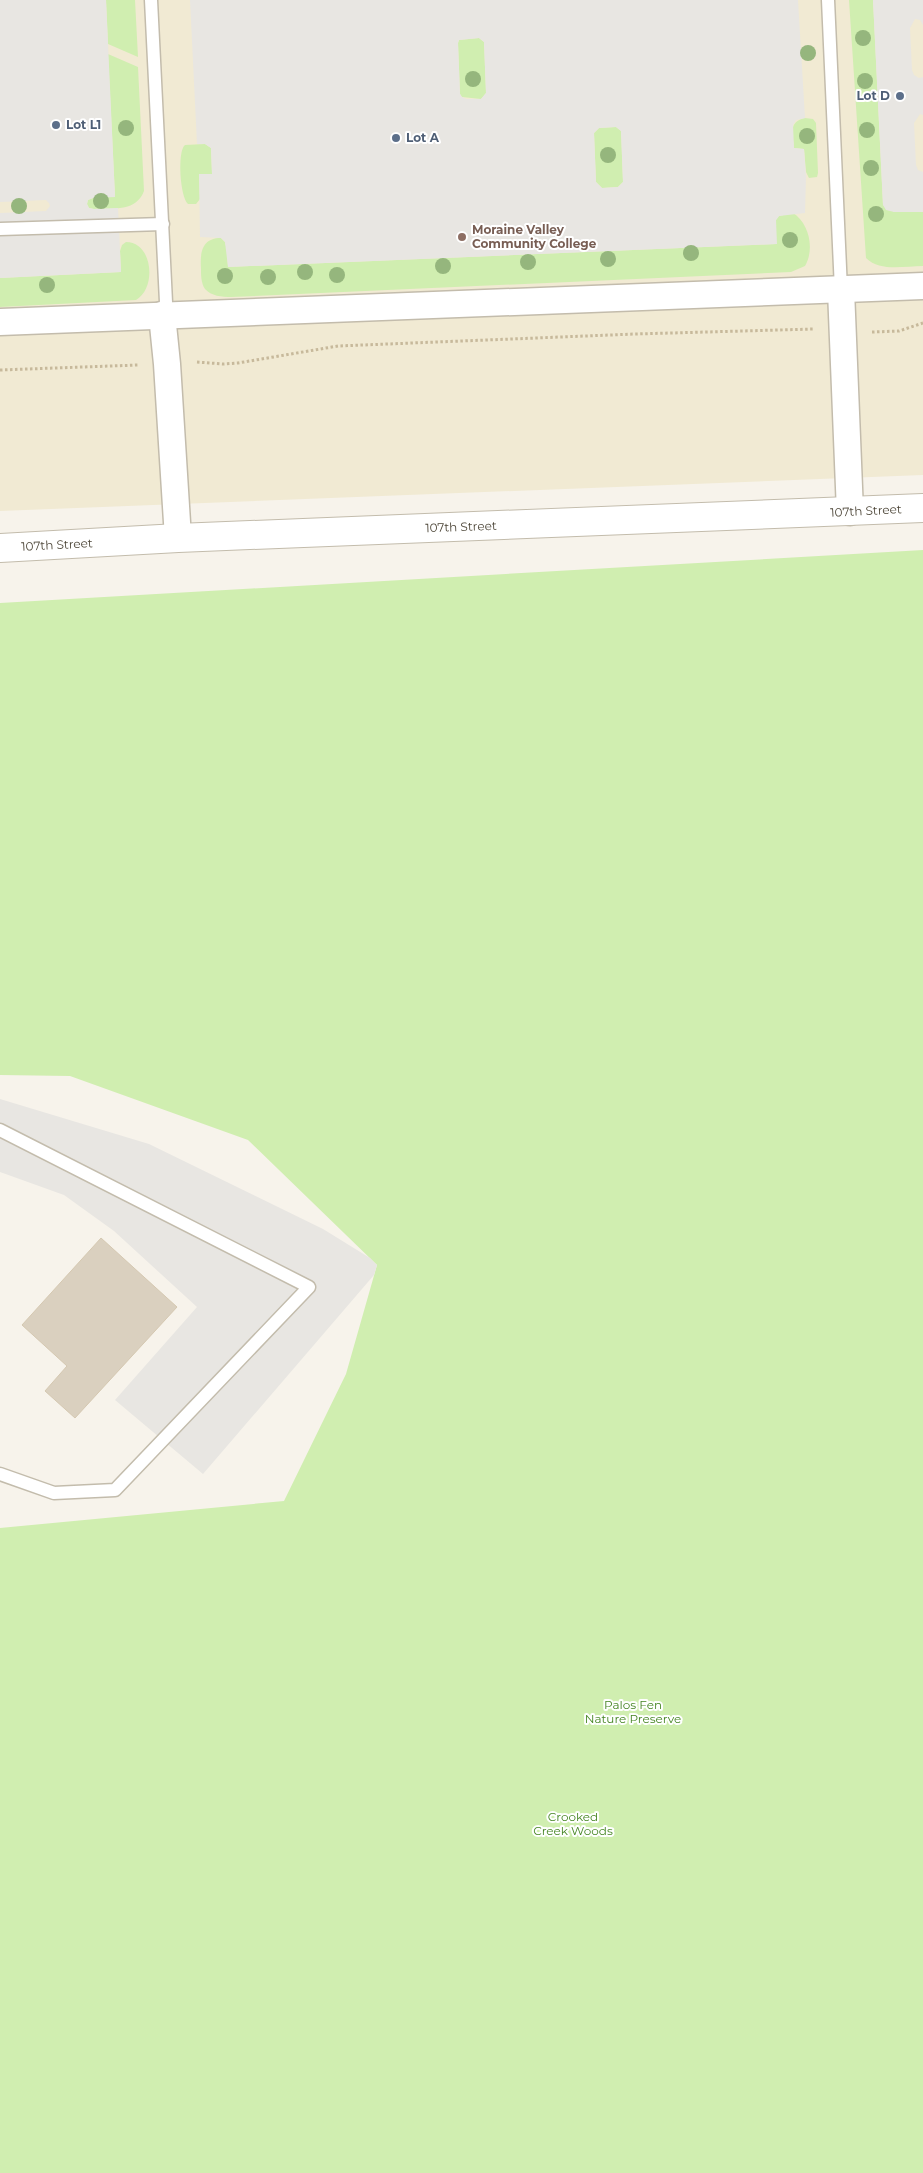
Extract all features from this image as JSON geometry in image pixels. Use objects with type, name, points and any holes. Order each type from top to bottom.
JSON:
[{"type":"street","points":[[0,322],[923,286]]},
{"type":"street","points":[[841,290],[850,512]]},
{"type":"street","points":[[162,315],[178,538]]},
{"type":"street","name":"107th Street","points":[[0,548],[178,538],[923,508]]},
{"type":"lane","points":[[151,0],[166,302],[162,315]]},
{"type":"lane","points":[[828,0],[841,290]]},
{"type":"lane","points":[[0,229],[163,224]]},
{"type":"lane","points":[[0,1130],[309,1287],[115,1490],[54,1493],[0,1474]]},
{"type":"path","points":[[0,370],[238,363],[338,346],[809,328],[842,331],[899,331],[923,323]]},
{"type":"shaded area","name":"Moraine Valley Community College","points":[[0,0],[923,0],[923,475],[0,511]]},
{"type":"shaded area","name":"Lot L1","points":[[0,0],[106,0],[115,197],[93,198],[88,200],[87,204],[89,208],[94,209],[118,208],[121,272],[0,278],[0,213],[46,211],[50,206],[46,200],[0,202]]},
{"type":"shaded area","name":"Lot A","points":[[190,0],[798,0],[805,118],[796,120],[793,125],[794,148],[804,149],[806,177],[805,213],[779,216],[776,220],[777,244],[228,267],[225,242],[221,238],[200,237],[199,174],[212,174],[211,148],[205,144],[197,144]],"holes":[[[479,38],[484,42],[486,93],[481,99],[466,99],[460,94],[458,43],[459,40]],[[616,127],[621,131],[623,182],[618,187],[602,188],[596,182],[594,133],[599,128]]]},
{"type":"shaded area","name":"Lot D","points":[[873,0],[923,0],[923,25],[920,20],[915,19],[910,28],[912,70],[914,75],[919,78],[923,77],[923,115],[920,114],[914,123],[916,165],[918,170],[923,172],[923,212],[894,212],[886,210],[883,205]]},
{"type":"shaded area","points":[[0,1099],[149,1144],[323,1229],[370,1258],[377,1265],[374,1275],[203,1474],[115,1400],[197,1307],[114,1231],[64,1195],[0,1172]]},
{"type":"green space","points":[[106,0],[135,0],[138,57],[108,44]]},
{"type":"green space","points":[[849,0],[873,0],[883,205],[894,212],[923,212],[923,266],[885,267],[866,258]]},
{"type":"green space","points":[[479,38],[484,42],[486,93],[481,99],[462,97],[460,94],[458,43],[459,40]]},
{"type":"green space","points":[[108,54],[138,67],[144,191],[136,203],[130,206],[94,209],[89,208],[88,200],[115,196]]},
{"type":"green space","points":[[805,118],[813,119],[816,123],[817,177],[809,178],[806,172],[804,149],[794,148],[794,125]]},
{"type":"green space","points":[[616,127],[621,131],[623,182],[618,187],[602,188],[596,182],[594,133],[599,128]]},
{"type":"green space","points":[[205,144],[211,148],[212,174],[199,174],[200,199],[196,204],[188,204],[185,200],[181,184],[181,156],[185,145]]},
{"type":"green space","points":[[793,213],[803,223],[809,237],[810,252],[805,266],[791,272],[231,297],[217,296],[207,291],[201,276],[203,248],[209,241],[221,238],[225,242],[228,267],[776,244],[776,220],[779,216]]},
{"type":"green space","points":[[126,242],[135,244],[142,249],[147,257],[149,266],[147,286],[143,294],[136,300],[0,307],[0,278],[121,272],[120,251],[122,245]]},
{"type":"green space","name":"Crooked Creek Woods","points":[[923,550],[923,2173],[0,2173],[0,1528],[284,1501],[346,1374],[377,1265],[248,1140],[70,1076],[0,1075],[0,603]]},
{"type":"building","points":[[101,1238],[177,1307],[75,1418],[45,1391],[67,1366],[22,1325]]},
{"type":"place","name":"Lot D","points":[[900,96]]},
{"type":"place","name":"Lot L1","points":[[56,125]]},
{"type":"place","name":"Lot A","points":[[396,138]]},
{"type":"place","name":"Moraine Valley Community College","points":[[462,237]]},
{"type":"park label","name":"Palos Fen Nature Preserve","points":[[633,1712]]}]
